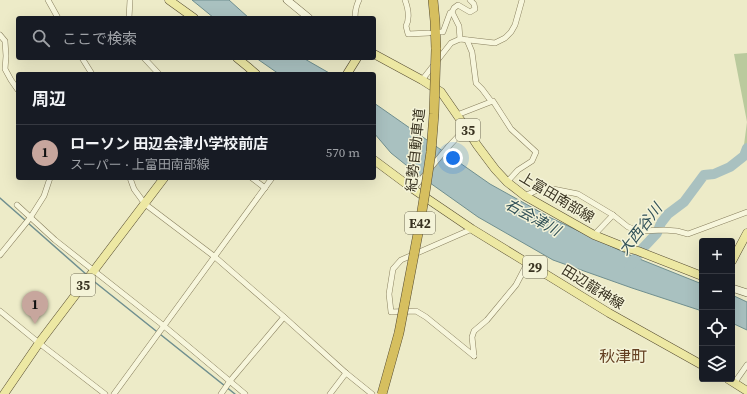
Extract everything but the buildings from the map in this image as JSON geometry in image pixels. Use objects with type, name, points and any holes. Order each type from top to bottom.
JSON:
[{"type":"highway","name":"紀勢自動車道","points":[[382,394],[399,333],[420,223],[431,152],[436,49],[435,21],[432,0]]},
{"type":"main road","points":[[169,0],[191,16]]},
{"type":"main road","name":"上富田南部線","points":[[376,55],[422,80],[440,92],[477,146],[495,169],[507,182],[525,196],[594,235],[624,248],[640,252],[699,275]]},
{"type":"main road","points":[[239,60],[245,71]]},
{"type":"main road","points":[[347,72],[356,60]]},
{"type":"main road","name":"田辺龍神線","points":[[376,161],[413,189],[472,228],[609,313],[699,363]]},
{"type":"main road","name":"35","points":[[4,394],[39,343],[163,180]]},
{"type":"main road","points":[[735,255],[747,233]]},
{"type":"main road","points":[[733,382],[747,391]]},
{"type":"street","points":[[48,0],[57,16]]},
{"type":"street","points":[[129,16],[130,0]]},
{"type":"street","points":[[287,0],[306,16]]},
{"type":"street","points":[[356,16],[355,13],[359,0]]},
{"type":"street","points":[[405,0],[409,21],[406,26],[408,34],[430,32]]},
{"type":"street","points":[[441,32],[443,32],[450,13],[454,8],[458,6],[470,12],[475,9],[474,4],[470,0]]},
{"type":"street","points":[[422,80],[451,43],[460,39],[494,42],[505,38],[511,32],[515,24],[522,0]]},
{"type":"street","points":[[452,12],[459,26],[460,39]]},
{"type":"street","points":[[0,35],[5,41],[6,69],[16,87]]},
{"type":"street","points":[[466,40],[472,52],[476,83],[491,101],[493,100],[511,129],[536,152],[532,162],[518,170],[507,182]]},
{"type":"street","points":[[83,60],[91,72]]},
{"type":"street","points":[[146,60],[157,72]]},
{"type":"street","points":[[457,115],[491,101]]},
{"type":"street","points":[[413,189],[448,146],[466,128]]},
{"type":"street","points":[[0,255],[30,218],[44,196],[49,180]]},
{"type":"street","points":[[131,180],[134,189],[145,204],[215,257],[346,373],[372,394]]},
{"type":"street","points":[[255,180],[265,188]]},
{"type":"street","points":[[114,394],[271,180]]},
{"type":"street","points":[[525,196],[539,189],[553,189],[578,194],[613,215],[628,227],[641,231],[670,230],[688,234],[747,212]]},
{"type":"street","points":[[17,205],[55,240],[164,326],[245,394]]},
{"type":"street","points":[[594,235],[613,215]]},
{"type":"street","points":[[472,228],[401,260],[393,270],[389,294],[391,312],[416,311],[426,317],[474,356],[472,337],[474,331],[487,320],[516,285],[528,262]]},
{"type":"street","points":[[735,289],[747,293]]},
{"type":"street","points":[[0,311],[105,394]]},
{"type":"street","points":[[221,394],[230,381],[284,317]]},
{"type":"street","points":[[735,377],[747,365]]},
{"type":"street","points":[[330,394],[346,373]]},
{"type":"green space","points":[[747,53],[747,122],[734,54]]},
{"type":"green space","points":[[747,122],[747,157],[742,160]]},
{"type":"water","points":[[192,0],[229,0],[247,16],[212,16]]},
{"type":"water","points":[[259,60],[306,60],[328,72],[276,72]]},
{"type":"water","name":"右会津川","points":[[376,104],[490,184],[551,218],[632,256],[699,283],[699,310],[553,260],[478,217],[416,173],[391,153],[376,135]]},
{"type":"water","points":[[735,296],[747,302],[747,330],[735,324]]},
{"type":"waterway","name":"大西谷川","points":[[629,267],[643,248],[657,233],[661,223],[668,214],[684,202],[704,175],[714,174],[730,167],[744,156],[747,148]]},
{"type":"waterway","points":[[0,198],[25,220]]},
{"type":"waterway","points":[[28,223],[87,275]]},
{"type":"waterway","points":[[91,279],[235,394]]},
{"type":"place","name":"ローソン 田辺会津小学校前店","points":[[35,324]]},
{"type":"district","name":"秋津町","points":[[623,356]]}]
